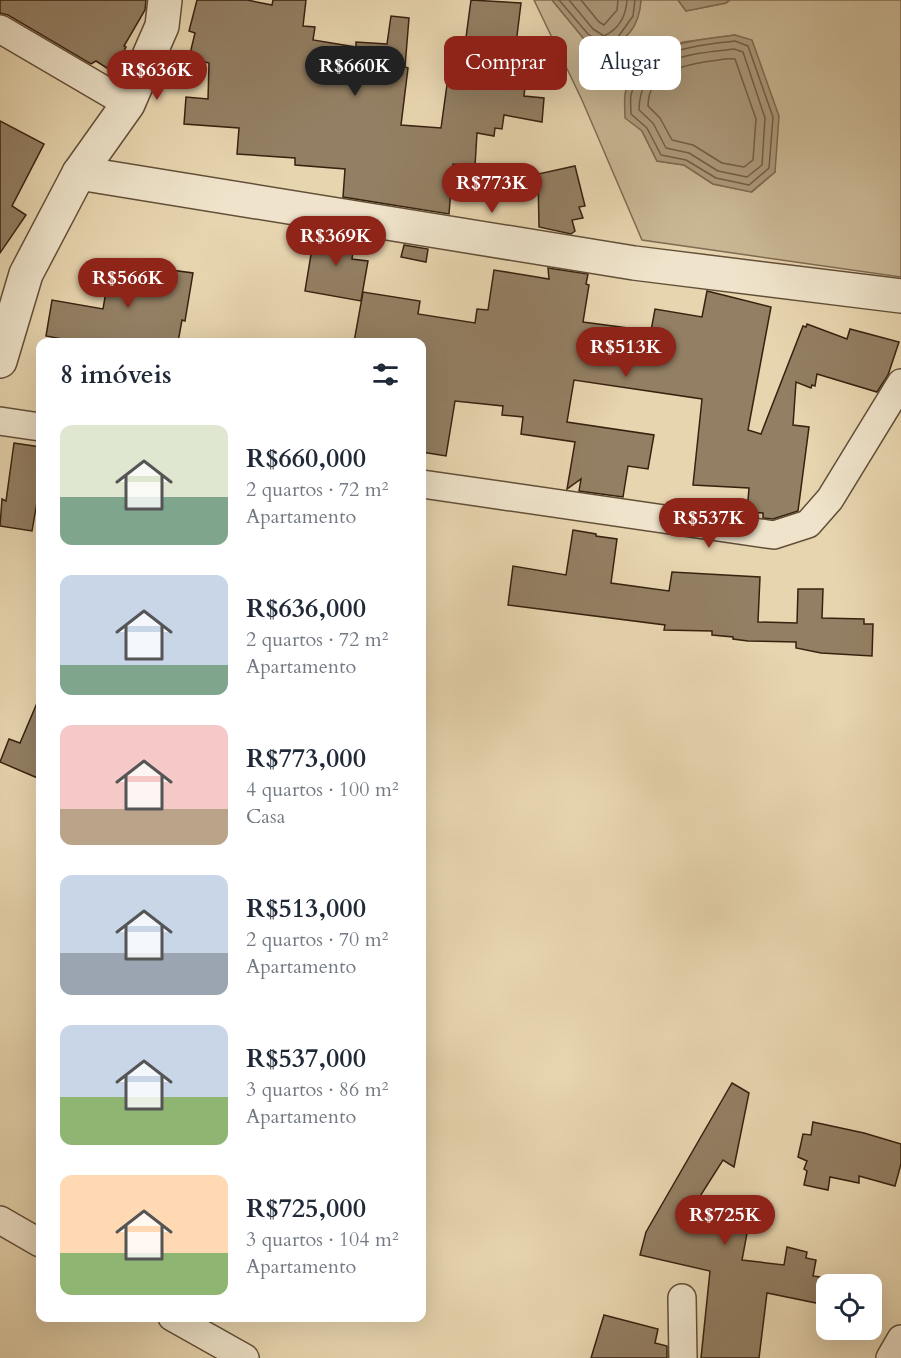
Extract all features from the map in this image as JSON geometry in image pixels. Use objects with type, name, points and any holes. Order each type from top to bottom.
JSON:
[{"type":"street","points":[[0,360],[26,274],[79,173],[128,104],[162,26],[165,0]]},
{"type":"street","points":[[0,29],[128,104]]},
{"type":"street","points":[[79,173],[634,263],[901,296]]},
{"type":"street","points":[[426,485],[774,535],[808,524],[830,499],[901,383]]},
{"type":"street","points":[[0,421],[36,426]]},
{"type":"street","points":[[0,1220],[36,1241]]},
{"type":"street","points":[[682,1298],[683,1358]]},
{"type":"street","points":[[181,1322],[245,1358]]},
{"type":"street","points":[[890,1358],[901,1339]]},
{"type":"shaded area","points":[[534,0],[552,0],[582,36],[579,36],[579,90],[647,90],[642,131],[657,161],[684,165],[713,184],[752,192],[775,172],[735,35],[681,43],[681,36],[625,36],[634,25],[641,0],[678,0],[686,11],[726,3],[730,0],[901,0],[901,277],[642,240],[567,69],[567,36],[551,36]]},
{"type":"water","points":[[552,0],[641,0],[638,19],[626,36],[582,36]]},
{"type":"water","points":[[678,0],[730,0],[726,3],[686,11]]},
{"type":"water","points":[[735,35],[752,40],[779,116],[775,172],[751,192],[713,184],[684,165],[657,161],[642,131],[625,118],[626,90],[681,90],[681,44]]},
{"type":"building","points":[[0,0],[146,0],[145,10],[124,46],[126,47],[113,72],[96,61],[91,64],[8,15],[0,13]]},
{"type":"building","points":[[197,0],[247,0],[272,5],[273,0],[306,0],[303,26],[315,27],[313,40],[356,47],[356,42],[387,44],[391,16],[409,18],[405,67],[408,68],[401,125],[441,128],[446,90],[525,90],[524,96],[544,98],[542,122],[504,115],[502,129],[495,128],[494,136],[477,133],[475,166],[453,164],[449,214],[343,197],[345,169],[295,165],[295,158],[237,154],[239,128],[184,124],[186,97],[208,99],[209,63],[189,58],[195,33],[189,31]]},
{"type":"building","points":[[471,0],[521,3],[517,36],[466,36]]},
{"type":"building","points":[[0,121],[44,144],[12,206],[26,215],[0,253]]},
{"type":"building","points":[[575,166],[585,206],[579,207],[583,218],[572,220],[575,231],[571,234],[539,227],[538,174]]},
{"type":"building","points":[[315,230],[355,237],[352,259],[368,261],[361,301],[305,291]]},
{"type":"building","points":[[404,245],[428,249],[426,262],[401,257]]},
{"type":"building","points":[[111,262],[193,273],[185,321],[182,320],[179,338],[57,338],[46,336],[52,300],[103,309]]},
{"type":"building","points":[[548,268],[588,274],[586,284],[589,285],[583,322],[651,331],[655,309],[702,317],[707,291],[771,307],[748,430],[761,434],[803,326],[806,327],[807,324],[847,339],[850,329],[899,342],[888,375],[877,392],[817,374],[815,386],[812,385],[811,388],[796,382],[793,425],[809,427],[798,511],[773,519],[763,518],[763,513],[747,512],[749,488],[693,485],[702,399],[574,380],[567,422],[654,435],[648,469],[628,466],[623,497],[579,491],[581,479],[567,489],[575,442],[521,434],[523,417],[502,415],[503,406],[455,401],[446,456],[426,453],[426,338],[355,338],[363,292],[420,301],[418,314],[475,323],[477,309],[488,310],[494,270],[549,279]]},
{"type":"building","points":[[14,443],[36,446],[36,508],[32,531],[0,526],[2,499],[6,501]]},
{"type":"building","points":[[573,530],[617,539],[611,583],[669,591],[672,572],[760,577],[758,622],[797,623],[798,589],[823,589],[822,618],[864,619],[864,624],[873,624],[872,656],[821,653],[796,648],[796,642],[748,641],[712,635],[712,631],[664,630],[665,625],[508,605],[513,566],[566,575]]},
{"type":"building","points":[[36,705],[36,777],[0,762],[9,739],[20,743]]},
{"type":"building","points":[[732,1083],[749,1093],[734,1167],[723,1160],[697,1201],[711,1209],[700,1228],[748,1228],[742,1260],[784,1265],[787,1247],[807,1252],[806,1258],[816,1260],[813,1276],[816,1276],[816,1303],[767,1293],[759,1358],[701,1358],[710,1271],[640,1255],[646,1232]]},
{"type":"building","points":[[813,1122],[901,1144],[901,1164],[895,1186],[859,1176],[859,1183],[830,1177],[828,1190],[804,1185],[807,1171],[804,1169],[807,1161],[798,1157],[803,1134],[811,1135]]},
{"type":"building","points":[[604,1315],[658,1329],[655,1343],[667,1346],[667,1358],[591,1358]]}]
